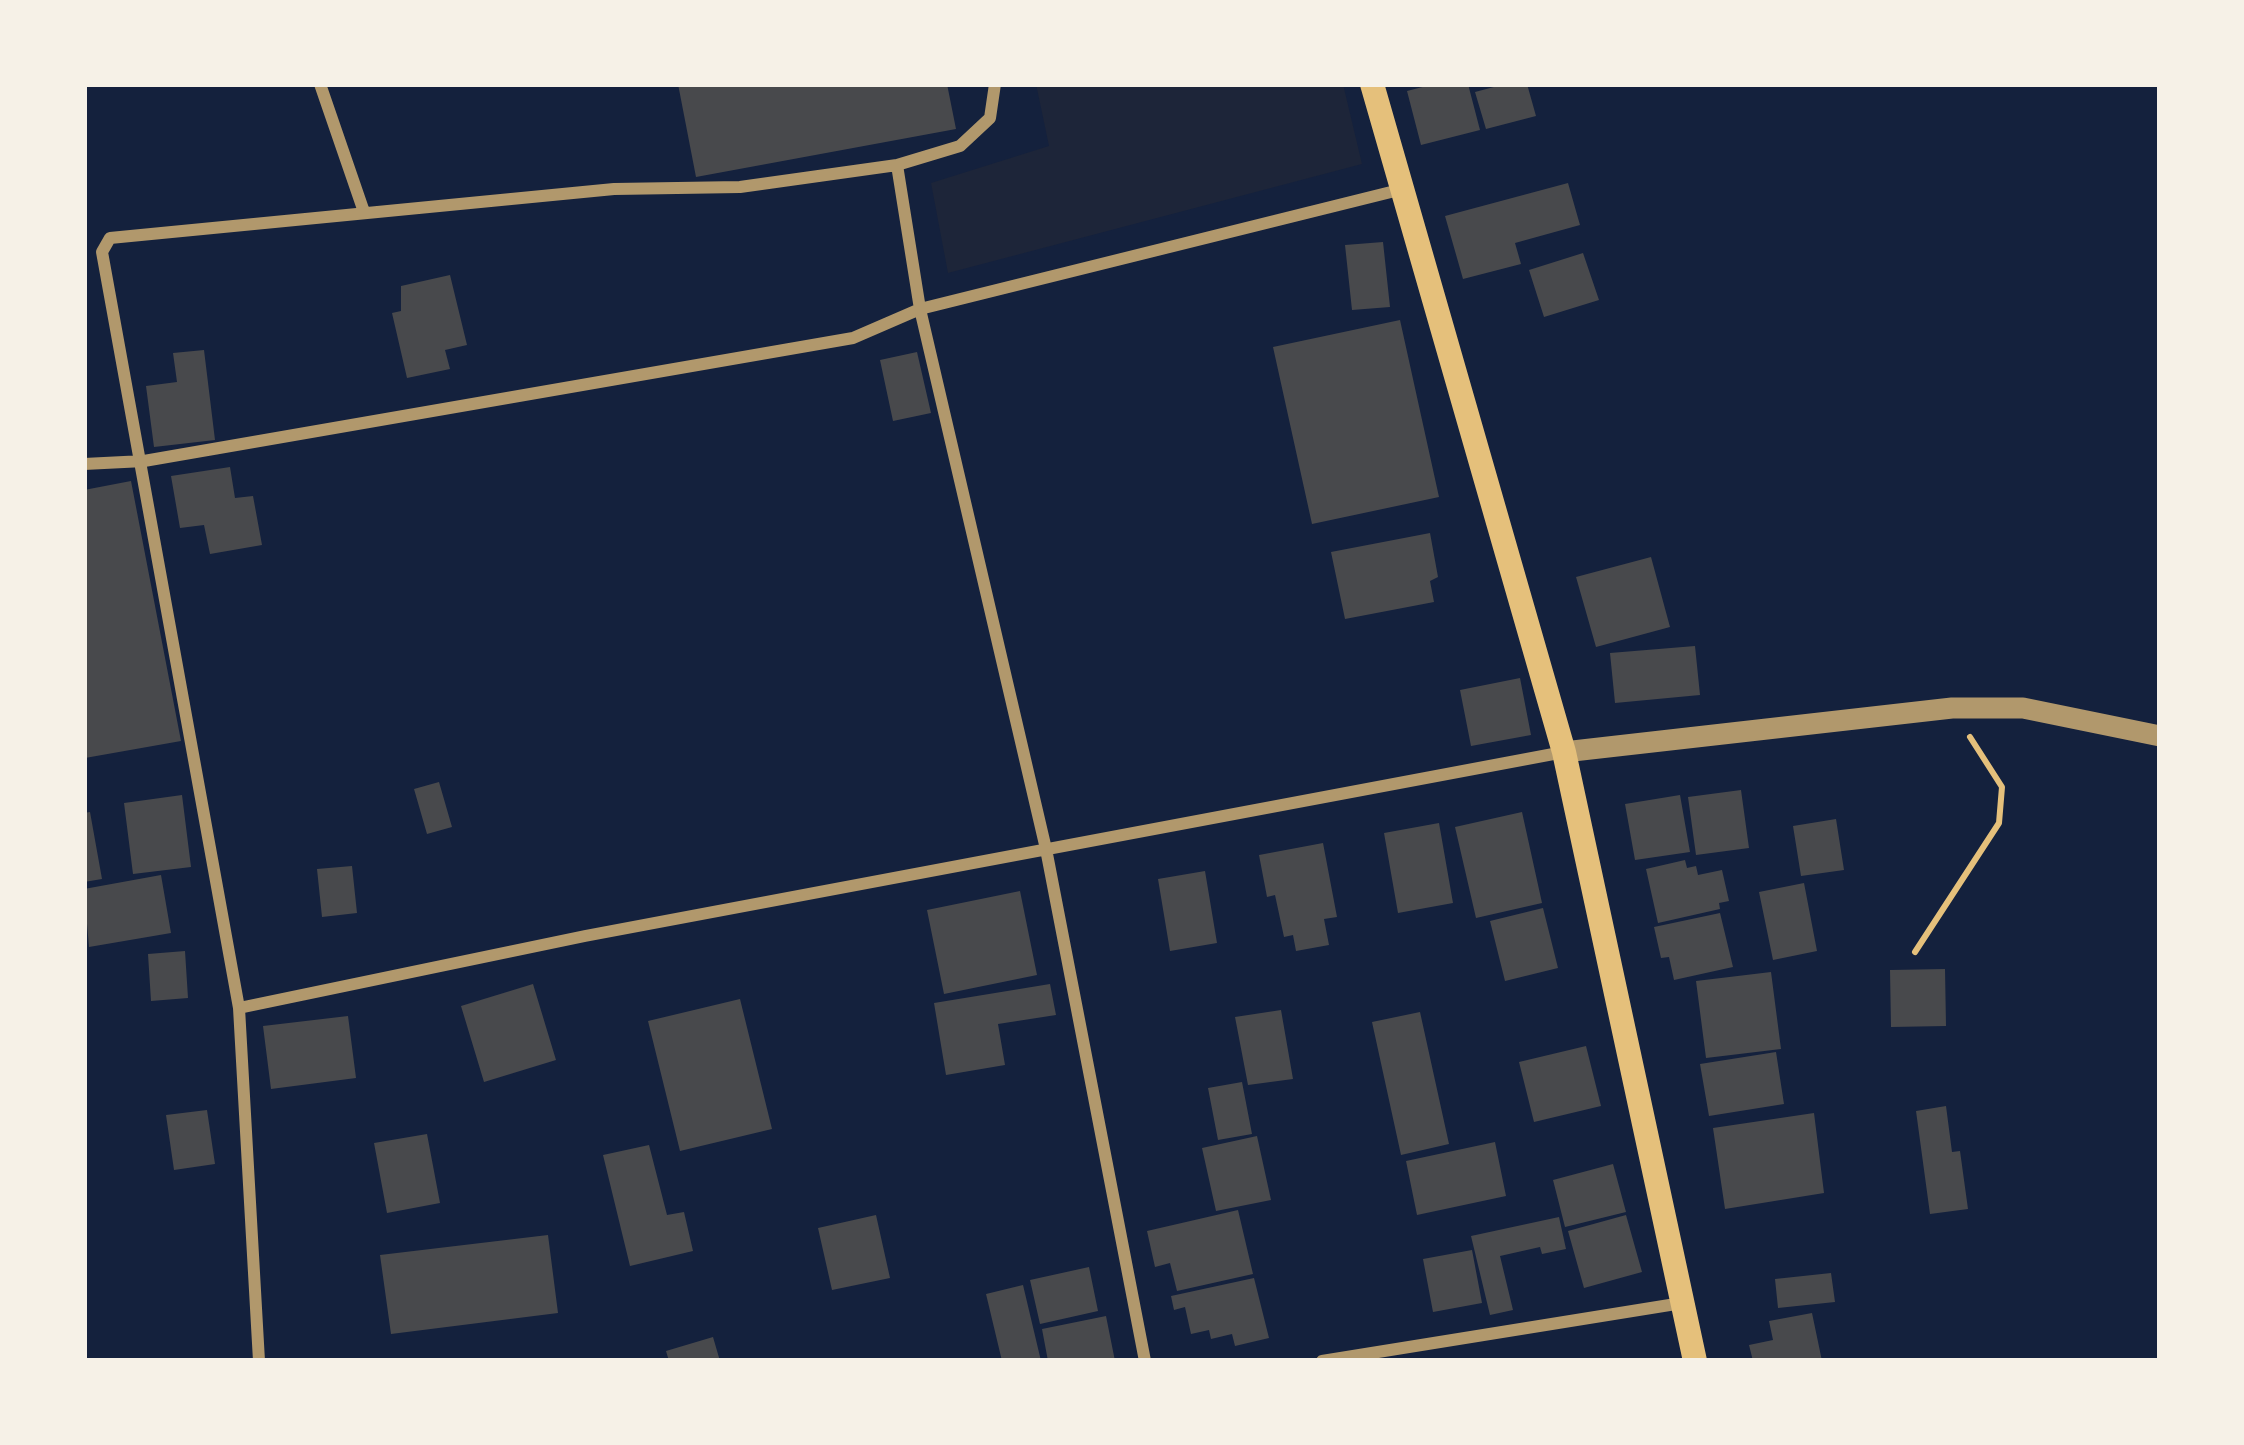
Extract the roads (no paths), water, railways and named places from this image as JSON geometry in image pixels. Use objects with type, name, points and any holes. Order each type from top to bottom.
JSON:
[{"type":"main road","points":[[1372,84],[1488,501],[1564,752],[1695,1361]]},
{"type":"street","points":[[320,84],[363,209]]},
{"type":"street","points":[[259,1361],[239,1008],[144,461],[102,252],[110,238],[363,209],[614,189],[740,187],[897,165],[961,146],[990,118],[995,84]]},
{"type":"street","points":[[897,165],[920,310],[1046,849],[1145,1361]]},
{"type":"street","points":[[84,464],[144,461],[853,338],[920,310],[1399,190]]},
{"type":"street","points":[[239,1008],[1564,752],[1952,708],[2024,708],[2160,736]]},
{"type":"street","points":[[1322,1361],[1682,1303]]}]
